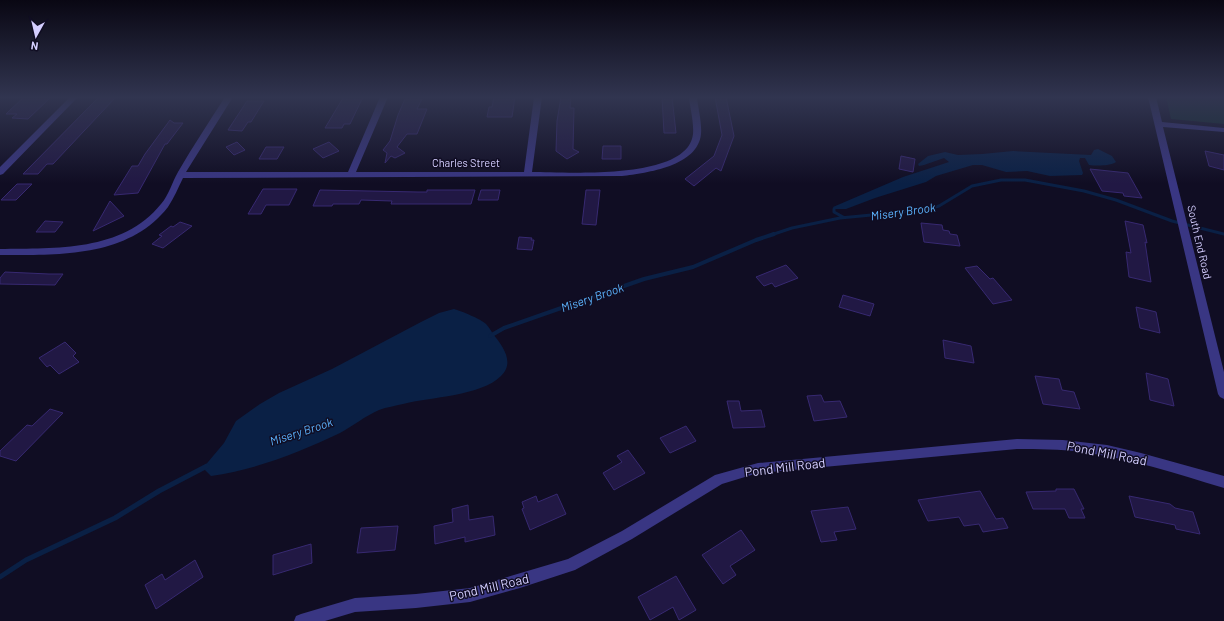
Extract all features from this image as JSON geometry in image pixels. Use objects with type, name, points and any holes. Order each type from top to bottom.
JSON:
[{"type":"street","points":[[0,172],[45,126]]},
{"type":"street","points":[[0,252],[80,250],[127,235],[150,221],[160,211],[211,126]]},
{"type":"street","points":[[352,173],[372,126]]},
{"type":"street","points":[[528,174],[534,126]]},
{"type":"street","name":"Charles Street","points":[[181,175],[352,173],[630,173],[654,169],[682,156],[689,150],[696,140],[697,126]]},
{"type":"street","name":"South End Road","points":[[1159,126],[1224,394]]},
{"type":"street","points":[[1180,126],[1224,130]]},
{"type":"street","name":"Pond Mill Road","points":[[301,621],[355,605],[416,601],[470,595],[570,565],[627,535],[719,479],[758,468],[1017,444],[1060,444],[1122,454],[1224,482]]},
{"type":"water","points":[[1098,149],[1112,156],[1116,162],[1099,166],[1089,165],[1085,158],[1080,158],[1079,161],[1083,173],[1082,175],[1050,176],[1027,171],[1006,172],[982,165],[973,165],[936,176],[926,182],[846,209],[834,209],[833,207],[903,177],[949,162],[944,158],[924,165],[919,166],[918,164],[928,156],[945,152],[958,155],[1013,151],[1091,155],[1094,150]]},
{"type":"water","points":[[454,309],[466,313],[486,324],[504,349],[507,366],[501,376],[492,383],[468,392],[379,410],[325,440],[261,465],[211,476],[203,468],[224,443],[236,421],[260,404],[279,393],[332,369],[439,313]]},
{"type":"building","points":[[70,126],[89,126],[53,164],[47,164],[38,174],[23,174]]},
{"type":"building","points":[[166,126],[181,126],[167,144],[165,144],[138,193],[114,195],[132,166],[138,166]]},
{"type":"building","points":[[231,126],[245,126],[242,131],[228,130]]},
{"type":"building","points":[[326,126],[343,126],[342,128],[325,128]]},
{"type":"building","points":[[395,126],[420,126],[417,134],[407,134],[397,147],[405,153],[395,158],[391,156],[385,163],[387,153],[383,150],[390,141]]},
{"type":"building","points":[[557,126],[574,126],[573,149],[579,152],[567,159],[556,151]]},
{"type":"building","points":[[664,126],[675,126],[676,133],[664,133]]},
{"type":"building","points":[[720,126],[732,126],[734,136],[721,171],[716,168],[694,186],[685,179],[714,156],[722,135]]},
{"type":"building","points":[[237,142],[245,150],[234,155],[226,147]]},
{"type":"building","points":[[329,142],[339,151],[323,158],[313,149]]},
{"type":"building","points":[[603,146],[621,146],[621,159],[602,159]]},
{"type":"building","points":[[266,147],[284,147],[277,159],[259,159]]},
{"type":"building","points":[[1205,151],[1224,155],[1224,170],[1209,166]]},
{"type":"building","points":[[901,156],[915,159],[913,172],[899,169]]},
{"type":"building","points":[[1090,169],[1128,173],[1142,198],[1124,196],[1123,193],[1102,191]]},
{"type":"building","points":[[17,184],[32,184],[16,200],[1,200]]},
{"type":"building","points":[[263,189],[297,189],[289,205],[266,205],[261,214],[248,214]]},
{"type":"building","points":[[320,190],[427,192],[427,190],[475,190],[471,204],[391,204],[392,201],[361,200],[359,204],[313,206]]},
{"type":"building","points":[[481,190],[500,190],[498,200],[478,200]]},
{"type":"building","points":[[586,190],[600,190],[596,225],[582,224]]},
{"type":"building","points":[[110,201],[124,216],[93,231]]},
{"type":"building","points":[[45,221],[63,222],[55,232],[36,232]]},
{"type":"building","points":[[1125,221],[1143,225],[1147,243],[1145,242],[1151,282],[1129,277],[1126,252],[1131,253]]},
{"type":"building","points":[[180,222],[192,226],[163,248],[152,244],[162,236],[159,235],[171,226],[173,227]]},
{"type":"building","points":[[921,223],[942,225],[943,230],[949,231],[950,234],[957,235],[960,246],[924,242]]},
{"type":"building","points":[[519,237],[532,238],[531,240],[534,240],[532,250],[517,249]]},
{"type":"building","points":[[786,265],[798,278],[775,287],[772,283],[764,286],[756,277]]},
{"type":"building","points":[[977,266],[990,279],[993,278],[1012,300],[993,304],[965,268]]},
{"type":"building","points":[[5,272],[63,274],[55,285],[0,284],[0,278]]},
{"type":"building","points":[[843,295],[874,304],[870,316],[839,307]]},
{"type":"building","points":[[1136,307],[1156,312],[1160,333],[1140,328]]},
{"type":"building","points":[[943,340],[971,346],[974,363],[945,358]]},
{"type":"building","points":[[65,342],[76,353],[73,356],[79,362],[59,374],[50,365],[47,367],[39,358]]},
{"type":"building","points":[[1146,373],[1168,379],[1174,406],[1150,400]]},
{"type":"building","points":[[1035,376],[1059,379],[1062,390],[1074,392],[1080,409],[1043,404]]},
{"type":"building","points":[[821,395],[824,402],[840,401],[847,417],[814,421],[807,396]]},
{"type":"building","points":[[727,401],[739,401],[741,411],[761,410],[765,427],[733,428]]},
{"type":"building","points":[[50,409],[63,413],[16,461],[0,456],[0,451],[27,425],[32,426]]},
{"type":"building","points":[[686,426],[696,441],[670,453],[660,438]]},
{"type":"building","points":[[628,450],[645,473],[614,490],[603,473],[622,462],[617,456]]},
{"type":"building","points":[[1056,489],[1074,489],[1084,509],[1081,509],[1085,518],[1069,518],[1065,509],[1033,509],[1026,492],[1056,491]]},
{"type":"building","points":[[980,491],[996,519],[1003,518],[1008,528],[983,532],[979,524],[964,526],[959,517],[928,521],[918,500]]},
{"type":"building","points":[[557,494],[566,514],[530,530],[522,509],[524,508],[522,502],[536,496],[538,502]]},
{"type":"building","points":[[1129,496],[1170,504],[1175,508],[1193,512],[1200,534],[1176,529],[1175,525],[1135,517]]},
{"type":"building","points":[[468,505],[469,520],[493,516],[495,535],[465,542],[465,537],[435,544],[434,526],[453,522],[452,509]]},
{"type":"building","points":[[848,507],[856,529],[834,532],[837,540],[821,542],[811,511]]},
{"type":"building","points":[[398,526],[395,550],[357,553],[361,528]]},
{"type":"building","points":[[741,530],[755,550],[730,566],[736,575],[723,584],[702,555]]},
{"type":"building","points":[[311,544],[312,563],[273,575],[273,555]]},
{"type":"building","points":[[195,560],[203,577],[156,609],[145,585],[162,574],[165,580]]},
{"type":"building","points":[[676,576],[696,610],[679,620],[673,607],[650,620],[638,597]]},
{"type":"waterway","name":"Misery Brook","points":[[490,336],[504,328],[644,279],[693,267],[756,240],[792,228],[840,218],[924,210],[939,206],[972,186],[1001,180],[1025,180],[1084,191],[1116,200],[1172,221],[1224,234]]},
{"type":"waterway","points":[[834,209],[834,212],[843,217]]},
{"type":"waterway","name":"Misery Brook","points":[[0,577],[26,560],[115,518],[159,491],[207,466]]}]
